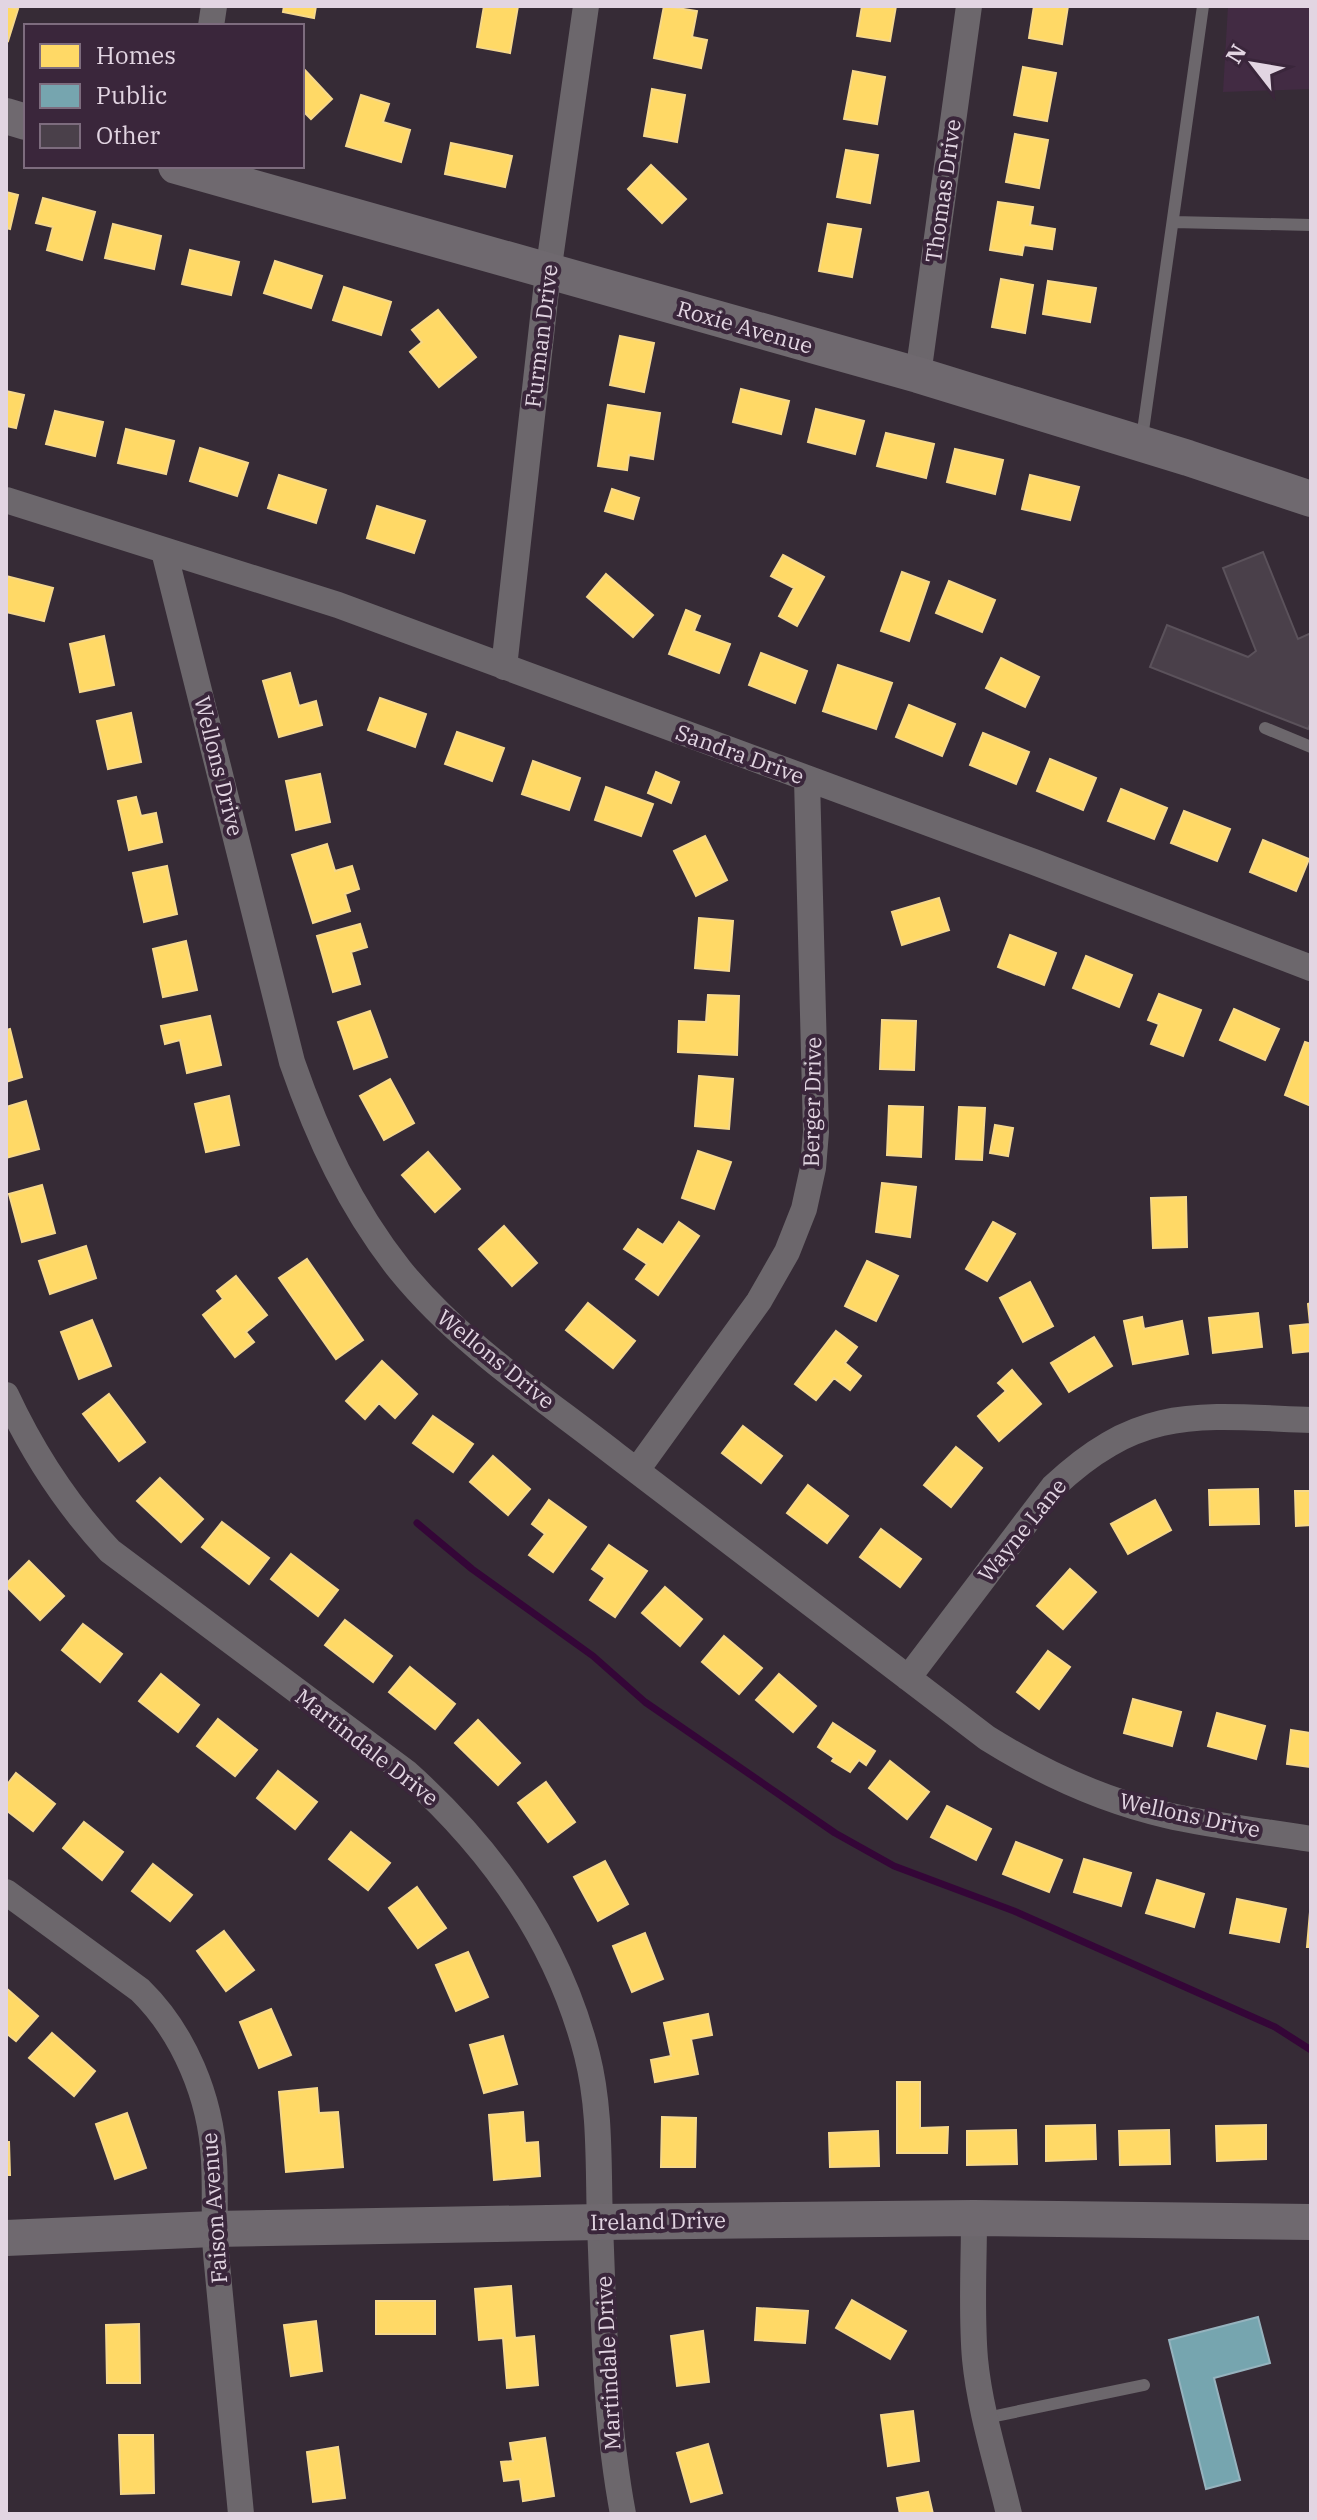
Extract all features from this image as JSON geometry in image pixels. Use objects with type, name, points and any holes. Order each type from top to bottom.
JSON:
[{"type":"main road","name":"Roxie Avenue","points":[[187,168],[548,273],[918,375],[1311,499]]},
{"type":"main road","name":"Ireland Drive","points":[[6,2238],[213,2229],[600,2222],[974,2218],[1311,2222]]},
{"type":"street","name":"Furman Drive","points":[[504,667],[548,273],[586,6]]},
{"type":"street","name":"Thomas Drive","points":[[918,375],[969,6]]},
{"type":"street","points":[[6,500],[164,551]]},
{"type":"street","name":"Sandra Drive","points":[[164,551],[338,605],[1034,862],[1311,968]]},
{"type":"street","name":"Wellons Drive","points":[[164,551],[292,1062],[311,1116],[354,1204],[377,1239],[432,1307],[470,1342],[908,1678],[987,1738],[1031,1765],[1097,1794],[1166,1815],[1311,1839]]},
{"type":"street","name":"Berger Drive","points":[[637,1470],[759,1301],[787,1252],[804,1209],[813,1168],[816,1132],[807,779]]},
{"type":"street","name":"Martindale Drive","points":[[6,1395],[24,1434],[51,1479],[81,1520],[110,1551],[407,1773],[442,1805],[493,1863],[520,1901],[548,1950],[571,2002],[588,2057],[596,2107],[605,2369],[611,2446],[623,2514]]},
{"type":"street","name":"Wayne Lane","points":[[908,1678],[1053,1487],[1079,1462],[1109,1442],[1142,1427],[1177,1418],[1311,1420]]},
{"type":"street","name":"Faison Avenue","points":[[6,1892],[140,1990],[167,2021],[183,2048],[199,2086],[214,2156],[213,2229],[241,2514]]},
{"type":"street","points":[[974,2218],[973,2331],[976,2362],[1009,2514]]},
{"type":"lane","points":[[1141,444],[1203,6]]},
{"type":"lane","points":[[1173,222],[1311,225]]},
{"type":"lane","points":[[1265,728],[1311,747]]},
{"type":"lane","points":[[986,2418],[1144,2385]]},
{"type":"shaded area","points":[[1228,6],[1311,6],[1311,89],[1223,92]]},
{"type":"building: Homes","points":[[6,6],[18,9],[8,41],[6,40]]},
{"type":"building: Homes","points":[[284,6],[316,6],[314,18],[283,12]]},
{"type":"building: Homes","points":[[484,6],[518,6],[510,53],[477,47]]},
{"type":"building: Homes","points":[[664,6],[697,11],[692,37],[707,40],[701,68],[654,58]]},
{"type":"building: Homes","points":[[862,6],[896,6],[890,41],[857,36]]},
{"type":"building: Homes","points":[[1034,6],[1068,6],[1062,44],[1029,38]]},
{"type":"building: Homes","points":[[1023,67],[1056,73],[1047,121],[1014,115]]},
{"type":"building: Homes","points":[[304,69],[332,99],[311,119],[304,112]]},
{"type":"building: Homes","points":[[853,71],[885,77],[877,124],[844,119]]},
{"type":"building: Homes","points":[[652,89],[685,95],[677,142],[644,136]]},
{"type":"building: Homes","points":[[361,95],[389,104],[383,122],[410,130],[401,162],[346,146]]},
{"type":"building: Homes","points":[[1015,134],[1048,140],[1039,188],[1006,182]]},
{"type":"building: Homes","points":[[451,143],[512,156],[505,187],[445,174]]},
{"type":"building: Homes","points":[[846,150],[878,155],[870,203],[837,197]]},
{"type":"building: Homes","points":[[651,165],[686,199],[662,223],[628,189]]},
{"type":"building: Homes","points":[[6,192],[18,195],[10,229],[6,228]]},
{"type":"building: Homes","points":[[43,198],[95,212],[82,260],[47,250],[53,227],[36,223]]},
{"type":"building: Homes","points":[[998,202],[1033,207],[1030,225],[1055,229],[1052,249],[1024,245],[1022,255],[990,250]]},
{"type":"building: Homes","points":[[113,224],[161,236],[154,269],[105,258]]},
{"type":"building: Homes","points":[[828,224],[861,229],[852,277],[819,271]]},
{"type":"building: Homes","points":[[190,250],[239,262],[231,295],[182,284]]},
{"type":"building: Homes","points":[[275,261],[322,276],[311,308],[264,293]]},
{"type":"building: Homes","points":[[1001,279],[1033,285],[1025,333],[992,327]]},
{"type":"building: Homes","points":[[1048,281],[1096,288],[1090,322],[1043,314]]},
{"type":"building: Homes","points":[[344,287],[391,302],[381,335],[333,320]]},
{"type":"building: Homes","points":[[438,310],[476,357],[439,387],[410,352],[422,342],[412,330]]},
{"type":"building: Homes","points":[[620,336],[654,343],[644,392],[610,385]]},
{"type":"building: Homes","points":[[741,389],[789,401],[781,434],[733,422]]},
{"type":"building: Homes","points":[[6,391],[24,395],[16,428],[6,426]]},
{"type":"building: Homes","points":[[608,405],[660,413],[653,459],[629,455],[627,470],[598,466]]},
{"type":"building: Homes","points":[[816,409],[864,421],[855,454],[808,442]]},
{"type":"building: Homes","points":[[55,411],[103,422],[95,456],[46,444]]},
{"type":"building: Homes","points":[[126,429],[174,441],[166,474],[118,463]]},
{"type":"building: Homes","points":[[886,433],[934,444],[926,478],[877,466]]},
{"type":"building: Homes","points":[[200,448],[248,463],[237,496],[190,481]]},
{"type":"building: Homes","points":[[955,449],[1003,460],[995,494],[947,482]]},
{"type":"building: Homes","points":[[279,475],[326,490],[316,523],[268,508]]},
{"type":"building: Homes","points":[[1030,475],[1079,487],[1070,520],[1022,509]]},
{"type":"building: Homes","points":[[612,489],[639,498],[633,519],[605,511]]},
{"type":"building: Homes","points":[[377,506],[425,521],[414,553],[367,538]]},
{"type":"building: Homes","points":[[783,555],[824,577],[797,626],[779,616],[794,588],[771,576]]},
{"type":"building: Homes","points":[[902,572],[929,582],[909,641],[881,631]]},
{"type":"building: Homes","points":[[606,574],[653,615],[633,637],[587,597]]},
{"type":"building: Homes","points":[[6,576],[53,588],[44,621],[6,612]]},
{"type":"building: Homes","points":[[949,581],[995,600],[982,632],[936,613]]},
{"type":"building: Homes","points":[[686,610],[700,616],[694,631],[730,644],[719,673],[669,654]]},
{"type":"building: Homes","points":[[104,636],[114,685],[80,692],[70,644]]},
{"type":"building: Homes","points":[[761,653],[807,671],[795,703],[749,685]]},
{"type":"building: Homes","points":[[1001,658],[1039,677],[1025,707],[986,688]]},
{"type":"building: Homes","points":[[838,665],[892,683],[876,729],[823,711]]},
{"type":"building: Homes","points":[[290,673],[299,706],[316,701],[322,725],[279,737],[263,681]]},
{"type":"building: Homes","points":[[380,698],[426,714],[415,747],[368,730]]},
{"type":"building: Homes","points":[[909,705],[955,724],[942,756],[896,737]]},
{"type":"building: Homes","points":[[131,713],[141,762],[108,769],[97,721]]},
{"type":"building: Homes","points":[[457,732],[504,748],[492,781],[445,764]]},
{"type":"building: Homes","points":[[983,733],[1029,752],[1016,784],[970,765]]},
{"type":"building: Homes","points":[[1050,759],[1096,778],[1083,810],[1037,791]]},
{"type":"building: Homes","points":[[533,761],[580,778],[569,810],[522,794]]},
{"type":"building: Homes","points":[[656,772],[679,782],[671,803],[648,793]]},
{"type":"building: Homes","points":[[320,774],[330,822],[296,830],[286,781]]},
{"type":"building: Homes","points":[[606,787],[653,804],[641,836],[595,820]]},
{"type":"building: Homes","points":[[1121,789],[1167,808],[1154,839],[1108,821]]},
{"type":"building: Homes","points":[[136,797],[141,816],[156,813],[162,842],[129,850],[118,801]]},
{"type":"building: Homes","points":[[1184,811],[1230,829],[1217,861],[1171,843]]},
{"type":"building: Homes","points":[[705,836],[727,880],[696,896],[674,851]]},
{"type":"building: Homes","points":[[1263,840],[1309,859],[1296,891],[1250,872]]},
{"type":"building: Homes","points":[[327,844],[335,871],[352,866],[359,889],[345,894],[350,911],[313,923],[292,855]]},
{"type":"building: Homes","points":[[167,866],[177,914],[144,922],[133,873]]},
{"type":"building: Homes","points":[[939,898],[949,930],[902,945],[892,912]]},
{"type":"building: Homes","points":[[699,918],[733,921],[729,971],[695,968]]},
{"type":"building: Homes","points":[[360,924],[367,947],[351,952],[360,984],[333,992],[317,936]]},
{"type":"building: Homes","points":[[1010,935],[1056,953],[1044,985],[998,967]]},
{"type":"building: Homes","points":[[186,941],[197,990],[163,997],[153,949]]},
{"type":"building: Homes","points":[[1086,956],[1132,975],[1119,1007],[1073,988]]},
{"type":"building: Homes","points":[[1159,994],[1201,1010],[1183,1056],[1151,1044],[1159,1024],[1148,1020]]},
{"type":"building: Homes","points":[[708,995],[739,996],[737,1055],[678,1052],[679,1021],[706,1022]]},
{"type":"building: Homes","points":[[1234,1009],[1279,1029],[1265,1060],[1220,1040]]},
{"type":"building: Homes","points":[[370,1011],[387,1057],[354,1069],[338,1022]]},
{"type":"building: Homes","points":[[210,1016],[221,1065],[187,1073],[180,1040],[165,1044],[161,1026]]},
{"type":"building: Homes","points":[[882,1020],[916,1021],[914,1070],[880,1069]]},
{"type":"building: Homes","points":[[10,1029],[22,1077],[6,1082],[6,1030]]},
{"type":"building: Homes","points":[[1305,1042],[1311,1044],[1311,1106],[1285,1095]]},
{"type":"building: Homes","points":[[699,1076],[733,1079],[729,1129],[695,1126]]},
{"type":"building: Homes","points":[[390,1079],[414,1123],[384,1140],[360,1096]]},
{"type":"building: Homes","points":[[229,1096],[239,1145],[206,1152],[195,1104]]},
{"type":"building: Homes","points":[[26,1101],[39,1149],[6,1158],[6,1107]]},
{"type":"building: Homes","points":[[889,1106],[923,1107],[921,1157],[887,1155]]},
{"type":"building: Homes","points":[[959,1107],[985,1108],[982,1160],[956,1159]]},
{"type":"building: Homes","points":[[995,1125],[1013,1128],[1008,1156],[990,1153]]},
{"type":"building: Homes","points":[[698,1151],[731,1162],[714,1209],[682,1198]]},
{"type":"building: Homes","points":[[428,1152],[460,1189],[435,1212],[402,1175]]},
{"type":"building: Homes","points":[[882,1183],[916,1187],[910,1237],[876,1232]]},
{"type":"building: Homes","points":[[42,1185],[55,1233],[22,1242],[9,1194]]},
{"type":"building: Homes","points":[[1186,1197],[1187,1247],[1153,1248],[1151,1198]]},
{"type":"building: Homes","points":[[679,1222],[699,1236],[658,1295],[636,1279],[647,1264],[624,1249],[638,1229],[663,1245]]},
{"type":"building: Homes","points":[[993,1222],[1015,1234],[987,1281],[966,1269]]},
{"type":"building: Homes","points":[[504,1226],[537,1263],[512,1286],[479,1249]]},
{"type":"building: Homes","points":[[86,1246],[96,1278],[50,1294],[39,1261]]},
{"type":"building: Homes","points":[[307,1259],[363,1340],[336,1359],[279,1278]]},
{"type":"building: Homes","points":[[867,1261],[898,1276],[876,1321],[845,1306]]},
{"type":"building: Homes","points":[[236,1276],[267,1315],[246,1332],[254,1342],[235,1357],[203,1315],[223,1299],[217,1291]]},
{"type":"building: Homes","points":[[1030,1282],[1053,1326],[1023,1342],[1000,1298]]},
{"type":"building: Homes","points":[[588,1303],[635,1341],[613,1368],[566,1330]]},
{"type":"building: Homes","points":[[1311,1303],[1311,1351],[1293,1353],[1290,1326],[1310,1324],[1308,1304]]},
{"type":"building: Homes","points":[[1258,1313],[1262,1347],[1213,1353],[1209,1318]]},
{"type":"building: Homes","points":[[1142,1317],[1144,1329],[1182,1321],[1188,1354],[1133,1364],[1124,1321]]},
{"type":"building: Homes","points":[[92,1320],[111,1366],[79,1379],[61,1332]]},
{"type":"building: Homes","points":[[836,1331],[857,1347],[845,1363],[861,1376],[850,1390],[834,1378],[816,1400],[795,1384]]},
{"type":"building: Homes","points":[[1094,1337],[1112,1366],[1069,1392],[1051,1363]]},
{"type":"building: Homes","points":[[382,1361],[417,1394],[395,1418],[379,1403],[365,1419],[346,1401]]},
{"type":"building: Homes","points":[[1012,1370],[1041,1404],[999,1441],[978,1416],[1006,1391],[998,1383]]},
{"type":"building: Homes","points":[[109,1394],[145,1442],[119,1461],[83,1414]]},
{"type":"building: Homes","points":[[433,1416],[473,1444],[453,1472],[413,1443]]},
{"type":"building: Homes","points":[[743,1426],[782,1456],[761,1483],[722,1453]]},
{"type":"building: Homes","points":[[956,1447],[982,1468],[951,1507],[924,1485]]},
{"type":"building: Homes","points":[[493,1456],[530,1489],[508,1515],[470,1482]]},
{"type":"building: Homes","points":[[160,1478],[203,1519],[181,1542],[137,1501]]},
{"type":"building: Homes","points":[[808,1485],[848,1516],[827,1543],[787,1513]]},
{"type":"building: Homes","points":[[1258,1489],[1259,1524],[1210,1525],[1209,1490]]},
{"type":"building: Homes","points":[[1295,1491],[1311,1491],[1311,1525],[1296,1526]]},
{"type":"building: Homes","points":[[549,1500],[586,1527],[553,1572],[529,1555],[545,1534],[532,1524]]},
{"type":"building: Homes","points":[[1155,1500],[1171,1530],[1128,1554],[1111,1524]]},
{"type":"building: Homes","points":[[222,1522],[269,1558],[249,1584],[202,1547]]},
{"type":"building: Homes","points":[[881,1529],[921,1559],[900,1587],[860,1557]]},
{"type":"building: Homes","points":[[609,1545],[647,1571],[615,1617],[590,1600],[605,1578],[592,1569]]},
{"type":"building: Homes","points":[[291,1554],[338,1590],[318,1616],[271,1579]]},
{"type":"building: Homes","points":[[29,1561],[64,1596],[40,1620],[6,1586]]},
{"type":"building: Homes","points":[[1070,1569],[1096,1592],[1063,1629],[1037,1606]]},
{"type":"building: Homes","points":[[665,1587],[702,1619],[680,1646],[642,1613]]},
{"type":"building: Homes","points":[[345,1620],[392,1656],[373,1682],[325,1645]]},
{"type":"building: Homes","points":[[83,1624],[122,1654],[100,1682],[62,1650]]},
{"type":"building: Homes","points":[[724,1636],[762,1668],[739,1694],[702,1662]]},
{"type":"building: Homes","points":[[1048,1651],[1070,1667],[1039,1709],[1017,1692]]},
{"type":"building: Homes","points":[[410,1667],[455,1704],[435,1729],[389,1692]]},
{"type":"building: Homes","points":[[161,1674],[199,1705],[178,1732],[139,1701]]},
{"type":"building: Homes","points":[[779,1674],[816,1706],[793,1732],[756,1700]]},
{"type":"building: Homes","points":[[1133,1699],[1181,1712],[1172,1746],[1124,1733]]},
{"type":"building: Homes","points":[[1217,1713],[1265,1726],[1256,1759],[1208,1746]]},
{"type":"building: Homes","points":[[218,1719],[257,1750],[235,1776],[197,1746]]},
{"type":"building: Homes","points":[[478,1720],[520,1763],[498,1785],[455,1743]]},
{"type":"building: Homes","points":[[833,1723],[875,1751],[866,1765],[859,1760],[850,1772],[832,1761],[834,1758],[818,1747]]},
{"type":"building: Homes","points":[[1291,1730],[1311,1733],[1311,1767],[1287,1764]]},
{"type":"building: Homes","points":[[890,1761],[929,1792],[907,1819],[869,1788]]},
{"type":"building: Homes","points":[[278,1771],[317,1802],[295,1829],[257,1798]]},
{"type":"building: Homes","points":[[16,1773],[55,1804],[33,1831],[6,1810],[6,1786]]},
{"type":"building: Homes","points":[[546,1782],[575,1822],[548,1842],[518,1803]]},
{"type":"building: Homes","points":[[947,1806],[991,1829],[976,1860],[931,1837]]},
{"type":"building: Homes","points":[[84,1822],[123,1852],[102,1880],[63,1848]]},
{"type":"building: Homes","points":[[351,1832],[390,1863],[368,1890],[329,1859]]},
{"type":"building: Homes","points":[[1016,1842],[1062,1860],[1049,1892],[1003,1874]]},
{"type":"building: Homes","points":[[1084,1859],[1131,1873],[1121,1906],[1074,1892]]},
{"type":"building: Homes","points":[[605,1861],[628,1904],[598,1921],[574,1877]]},
{"type":"building: Homes","points":[[153,1864],[192,1895],[170,1921],[132,1891]]},
{"type":"building: Homes","points":[[1157,1880],[1204,1894],[1194,1927],[1146,1913]]},
{"type":"building: Homes","points":[[417,1887],[446,1928],[418,1948],[389,1908]]},
{"type":"building: Homes","points":[[1237,1899],[1286,1909],[1279,1942],[1230,1933]]},
{"type":"building: Homes","points":[[1310,1912],[1311,1947],[1307,1947]]},
{"type":"building: Homes","points":[[224,1931],[254,1970],[226,1991],[197,1951]]},
{"type":"building: Homes","points":[[645,1933],[663,1979],[632,1992],[613,1946]]},
{"type":"building: Homes","points":[[468,1952],[488,1997],[456,2011],[436,1965]]},
{"type":"building: Homes","points":[[6,1988],[38,2016],[16,2041],[6,2033]]},
{"type":"building: Homes","points":[[271,2009],[291,2055],[259,2068],[240,2022]]},
{"type":"building: Homes","points":[[708,2014],[712,2035],[691,2039],[698,2074],[655,2082],[651,2060],[671,2056],[664,2023]]},
{"type":"building: Homes","points":[[52,2033],[95,2071],[74,2096],[29,2058]]},
{"type":"building: Homes","points":[[503,2036],[517,2084],[484,2093],[470,2045]]},
{"type":"building: Homes","points":[[897,2082],[920,2082],[920,2128],[948,2127],[947,2153],[897,2153]]},
{"type":"building: Homes","points":[[317,2088],[319,2113],[338,2112],[343,2167],[286,2172],[279,2092]]},
{"type":"building: Homes","points":[[523,2112],[525,2143],[538,2142],[540,2176],[494,2180],[489,2115]]},
{"type":"building: Homes","points":[[127,2113],[146,2168],[115,2179],[96,2124]]},
{"type":"building: Homes","points":[[662,2117],[696,2118],[695,2167],[661,2167]]},
{"type":"building: Homes","points":[[1095,2125],[1096,2159],[1046,2161],[1046,2126]]},
{"type":"building: Homes","points":[[1266,2125],[1266,2159],[1217,2161],[1216,2126]]},
{"type":"building: Homes","points":[[1016,2130],[1017,2164],[967,2165],[967,2131]]},
{"type":"building: Homes","points":[[1169,2130],[1170,2164],[1120,2165],[1119,2131]]},
{"type":"building: Homes","points":[[878,2131],[879,2166],[830,2167],[829,2133]]},
{"type":"building: Homes","points":[[6,2142],[9,2142],[10,2175],[6,2175]]},
{"type":"building: Homes","points":[[511,2286],[515,2338],[534,2336],[538,2385],[507,2388],[503,2338],[479,2340],[475,2289]]},
{"type":"building: Homes","points":[[852,2300],[906,2331],[890,2359],[836,2328]]},
{"type":"building: Homes","points":[[376,2301],[435,2301],[435,2334],[376,2334]]},
{"type":"building: Homes","points":[[757,2308],[808,2311],[805,2343],[755,2340]]},
{"type":"building: Homes","points":[[316,2321],[322,2371],[291,2376],[284,2325]]},
{"type":"building: Homes","points":[[139,2324],[140,2383],[107,2383],[106,2325]]},
{"type":"building: Homes","points":[[703,2331],[709,2382],[677,2386],[671,2336]]},
{"type":"building: Homes","points":[[913,2411],[919,2461],[888,2466],[881,2415]]},
{"type":"building: Homes","points":[[119,2435],[153,2435],[154,2493],[121,2494]]},
{"type":"building: Homes","points":[[545,2438],[554,2496],[523,2501],[520,2479],[504,2481],[501,2462],[513,2461],[510,2443]]},
{"type":"building: Homes","points":[[708,2444],[722,2493],[691,2502],[677,2453]]},
{"type":"building: Homes","points":[[338,2447],[345,2498],[313,2502],[307,2452]]},
{"type":"building: Homes","points":[[928,2492],[933,2514],[900,2514],[897,2498]]},
{"type":"building: Public","points":[[1258,2317],[1270,2363],[1214,2378],[1240,2480],[1206,2489],[1169,2340]]},
{"type":"building: Other","points":[[1263,552],[1298,639],[1311,633],[1311,722],[1308,729],[1150,667],[1167,625],[1248,657],[1256,651],[1223,568]]},
{"type":"waterway","points":[[417,1523],[472,1569],[593,1656],[645,1702],[835,1833],[894,1866],[1014,1911],[1275,2027],[1311,2050]]}]
